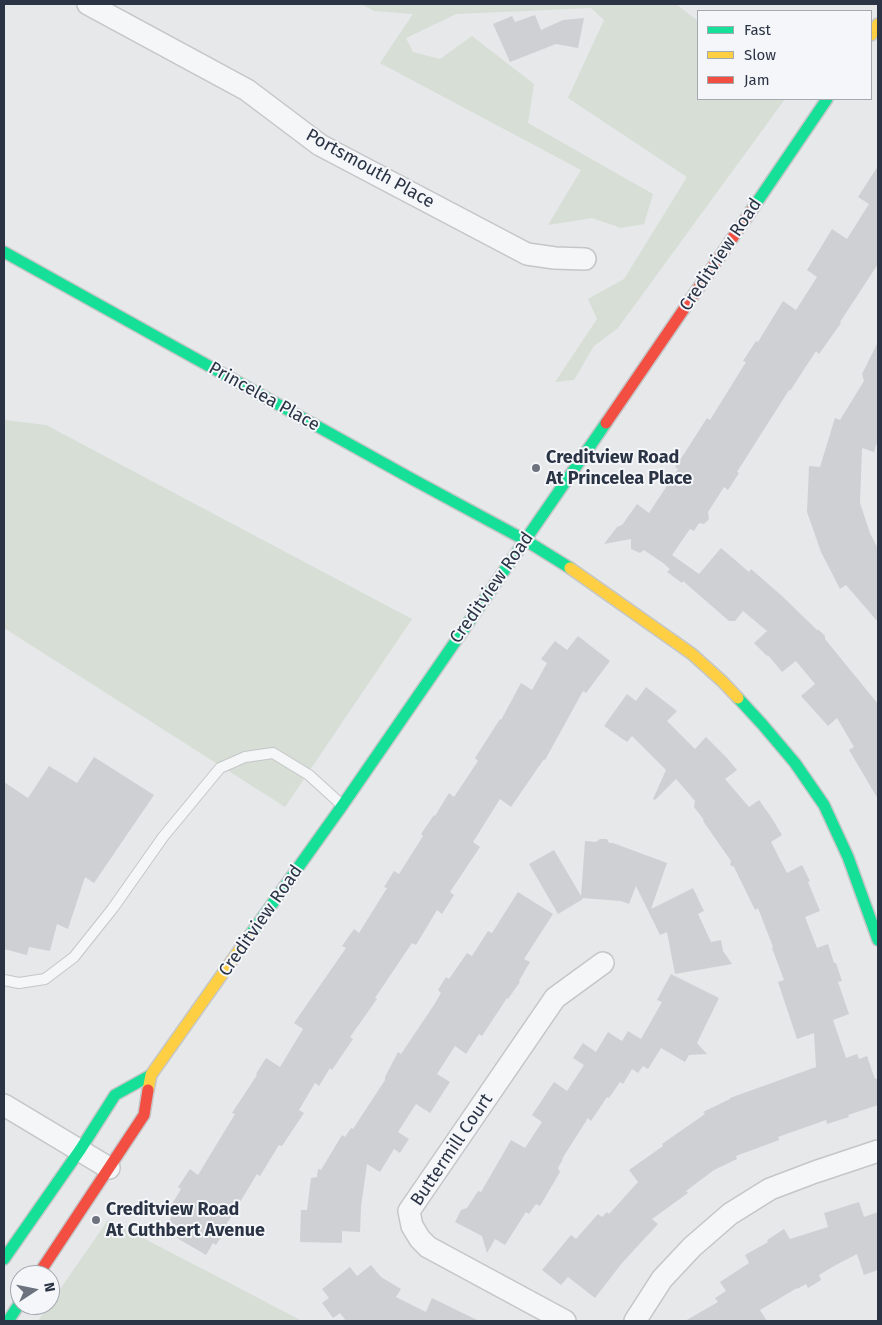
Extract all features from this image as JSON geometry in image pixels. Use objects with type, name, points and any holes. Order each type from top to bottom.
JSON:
[{"type":"main road","name":"Creditview Road","points":[[45,1265],[144,1115],[152,1075],[342,806],[827,100]]},
{"type":"main road","name":"Princelea Place","points":[[4,252],[525,540],[559,561],[692,654],[723,682],[762,724],[795,763],[824,805],[848,857],[878,940]]},
{"type":"main road","name":"Creditview Road","points":[[4,1259],[80,1150],[115,1095],[152,1075]]},
{"type":"street","name":"Portsmouth Place","points":[[88,4],[247,90],[320,145],[527,254],[555,258],[585,259]]},
{"type":"street","name":"Buttermill Court","points":[[565,1321],[428,1247],[420,1239],[412,1226],[409,1211],[556,998],[602,963]]},
{"type":"street","points":[[4,1105],[109,1168]]},
{"type":"street","points":[[635,1321],[662,1279],[692,1247],[730,1214],[770,1188],[878,1151]]},
{"type":"lane","points":[[4,980],[19,983],[45,979],[74,957],[113,908],[163,837],[220,768],[245,757],[274,754],[309,775],[342,806]]},
{"type":"shaded area","points":[[361,4],[676,4],[697,20],[697,100],[784,100],[618,328],[594,346],[574,380],[555,382],[597,319],[588,299],[624,279],[687,177],[568,98],[604,20],[591,8],[456,14],[406,38],[413,52],[440,59],[472,36],[534,84],[528,123],[653,194],[644,224],[621,228],[592,218],[548,225],[581,170],[380,63],[413,14],[374,11]]},
{"type":"shaded area","points":[[4,420],[46,425],[412,619],[285,807],[4,628]]},
{"type":"shaded area","points":[[108,1220],[302,1321],[38,1321],[42,1315],[60,1315],[60,1289]]},
{"type":"building","points":[[535,15],[541,30],[563,20],[584,18],[578,48],[556,44],[510,62],[493,24],[512,16],[515,22]]},
{"type":"building","points":[[878,166],[878,264],[841,323],[819,354],[816,351],[789,390],[737,472],[739,473],[728,490],[724,487],[708,512],[709,519],[704,524],[699,523],[694,531],[690,529],[672,555],[699,574],[721,548],[749,572],[751,569],[825,636],[825,639],[878,704],[878,799],[849,750],[854,747],[837,718],[828,726],[801,696],[815,684],[796,661],[782,672],[768,655],[754,643],[767,631],[743,611],[735,621],[729,621],[683,581],[682,583],[667,572],[670,569],[663,563],[644,550],[640,553],[631,549],[631,539],[604,544],[617,527],[622,525],[637,504],[649,513],[678,469],[675,467],[707,418],[710,420],[746,362],[743,361],[756,341],[758,342],[783,301],[796,310],[817,277],[807,270],[832,229],[847,239],[869,204],[858,197]]},
{"type":"building","points":[[878,342],[878,439],[874,452],[862,448],[860,503],[870,533],[878,549],[878,622],[846,585],[840,589],[821,552],[807,512],[809,466],[820,467],[835,418],[840,420],[864,381],[862,374]]},
{"type":"building","points":[[578,636],[610,661],[586,693],[583,691],[545,760],[511,807],[500,799],[473,842],[480,847],[450,892],[454,895],[442,914],[437,910],[416,945],[412,943],[375,998],[377,999],[350,1037],[353,1039],[332,1070],[330,1068],[319,1086],[315,1083],[299,1110],[304,1113],[282,1146],[279,1145],[260,1176],[257,1174],[216,1245],[213,1243],[206,1255],[177,1238],[179,1235],[175,1233],[179,1227],[169,1221],[173,1214],[168,1211],[181,1189],[178,1187],[190,1169],[198,1175],[235,1114],[232,1113],[266,1058],[280,1067],[303,1029],[294,1023],[346,948],[342,946],[354,929],[359,933],[387,888],[384,887],[394,871],[399,874],[423,836],[421,834],[449,793],[454,797],[478,761],[475,758],[501,720],[521,683],[532,690],[547,663],[541,659],[555,641],[567,650]]},
{"type":"building","points":[[646,687],[677,711],[667,721],[695,749],[706,737],[737,770],[725,779],[749,807],[759,800],[771,817],[782,835],[771,842],[787,873],[802,865],[810,881],[808,882],[820,911],[805,917],[817,948],[828,944],[842,981],[838,982],[849,1014],[833,1020],[846,1058],[857,1054],[859,1059],[867,1056],[875,1079],[878,1078],[878,1105],[848,1115],[849,1117],[827,1124],[826,1120],[778,1137],[779,1140],[736,1156],[737,1159],[714,1170],[686,1191],[688,1193],[652,1219],[658,1224],[622,1263],[595,1298],[568,1277],[561,1285],[542,1270],[571,1235],[576,1239],[598,1214],[602,1217],[607,1212],[609,1214],[638,1182],[629,1170],[705,1114],[703,1112],[730,1098],[816,1067],[814,1033],[797,1039],[778,982],[784,980],[758,908],[755,910],[734,867],[730,865],[731,861],[694,807],[695,801],[676,779],[655,800],[653,799],[666,770],[632,736],[627,742],[604,726],[627,694],[636,701]]},
{"type":"building","points":[[94,757],[154,795],[94,883],[85,877],[68,929],[57,924],[50,951],[29,947],[27,955],[4,949],[4,782],[28,798],[49,766],[77,783]]},
{"type":"building","points":[[600,839],[607,839],[609,843],[667,863],[651,909],[693,888],[704,911],[698,914],[711,942],[721,940],[723,951],[732,964],[675,974],[667,932],[660,935],[636,886],[629,904],[621,901],[582,898],[558,914],[529,864],[554,850],[581,896],[585,841],[596,842]]},
{"type":"building","points":[[518,892],[553,914],[524,959],[530,962],[520,982],[482,1036],[479,1034],[466,1054],[455,1046],[437,1074],[450,1082],[430,1113],[416,1104],[398,1132],[409,1139],[400,1153],[394,1149],[380,1172],[367,1164],[361,1207],[360,1232],[342,1231],[342,1243],[300,1242],[301,1210],[307,1210],[311,1178],[317,1177],[318,1169],[321,1170],[342,1135],[345,1137],[351,1128],[353,1129],[385,1080],[398,1052],[401,1054],[434,1005],[441,993],[438,990],[446,977],[449,979],[467,953],[472,956],[488,931],[492,933]]},
{"type":"building","points":[[671,974],[719,998],[697,1043],[707,1054],[689,1055],[685,1062],[661,1048],[648,1069],[643,1066],[638,1073],[632,1069],[623,1084],[620,1082],[609,1098],[607,1097],[591,1121],[588,1118],[562,1159],[558,1168],[560,1172],[540,1206],[536,1204],[529,1214],[526,1212],[505,1245],[495,1239],[487,1253],[482,1236],[455,1222],[461,1210],[467,1208],[478,1191],[481,1192],[511,1140],[525,1148],[542,1122],[532,1115],[554,1082],[567,1091],[584,1065],[573,1058],[583,1043],[596,1052],[608,1032],[622,1041],[628,1031],[641,1039],[662,1002],[657,1000]]},
{"type":"building","points":[[859,1202],[864,1217],[878,1212],[878,1270],[864,1275],[857,1254],[819,1275],[821,1280],[808,1288],[806,1284],[797,1288],[760,1310],[767,1321],[685,1321],[718,1302],[715,1298],[726,1291],[720,1282],[749,1263],[745,1255],[768,1242],[767,1240],[784,1229],[790,1239],[828,1227],[824,1213]]},
{"type":"building","points":[[371,1265],[381,1277],[401,1289],[396,1297],[426,1312],[432,1298],[479,1321],[346,1321],[340,1313],[333,1318],[322,1303],[329,1298],[322,1289],[350,1267],[357,1276]]},
{"type":"traffic: fast","points":[[751,211],[826,100]]},
{"type":"traffic: fast","points":[[4,252],[525,540],[570,568]]},
{"type":"traffic: fast","points":[[250,935],[342,806],[606,423]]},
{"type":"traffic: fast","points":[[738,698],[795,763],[824,805],[848,857],[878,940]]},
{"type":"traffic: fast","points":[[4,1259],[80,1150],[115,1095],[151,1075]]},
{"type":"traffic: fast","points":[[8,1321],[12,1315]]},
{"type":"traffic: slow","points":[[872,33],[878,24]]},
{"type":"traffic: slow","points":[[570,568],[692,654],[738,698]]},
{"type":"traffic: slow","points":[[148,1090],[151,1075],[250,935]]},
{"type":"traffic: jam","points":[[606,423],[751,211]]},
{"type":"traffic: jam","points":[[45,1265],[144,1115],[148,1090]]},
{"type":"place","name":"Creditview Road At Princelea Place","points":[[536,468]]},
{"type":"place","name":"Creditview Road At Cuthbert Avenue","points":[[96,1220]]}]
